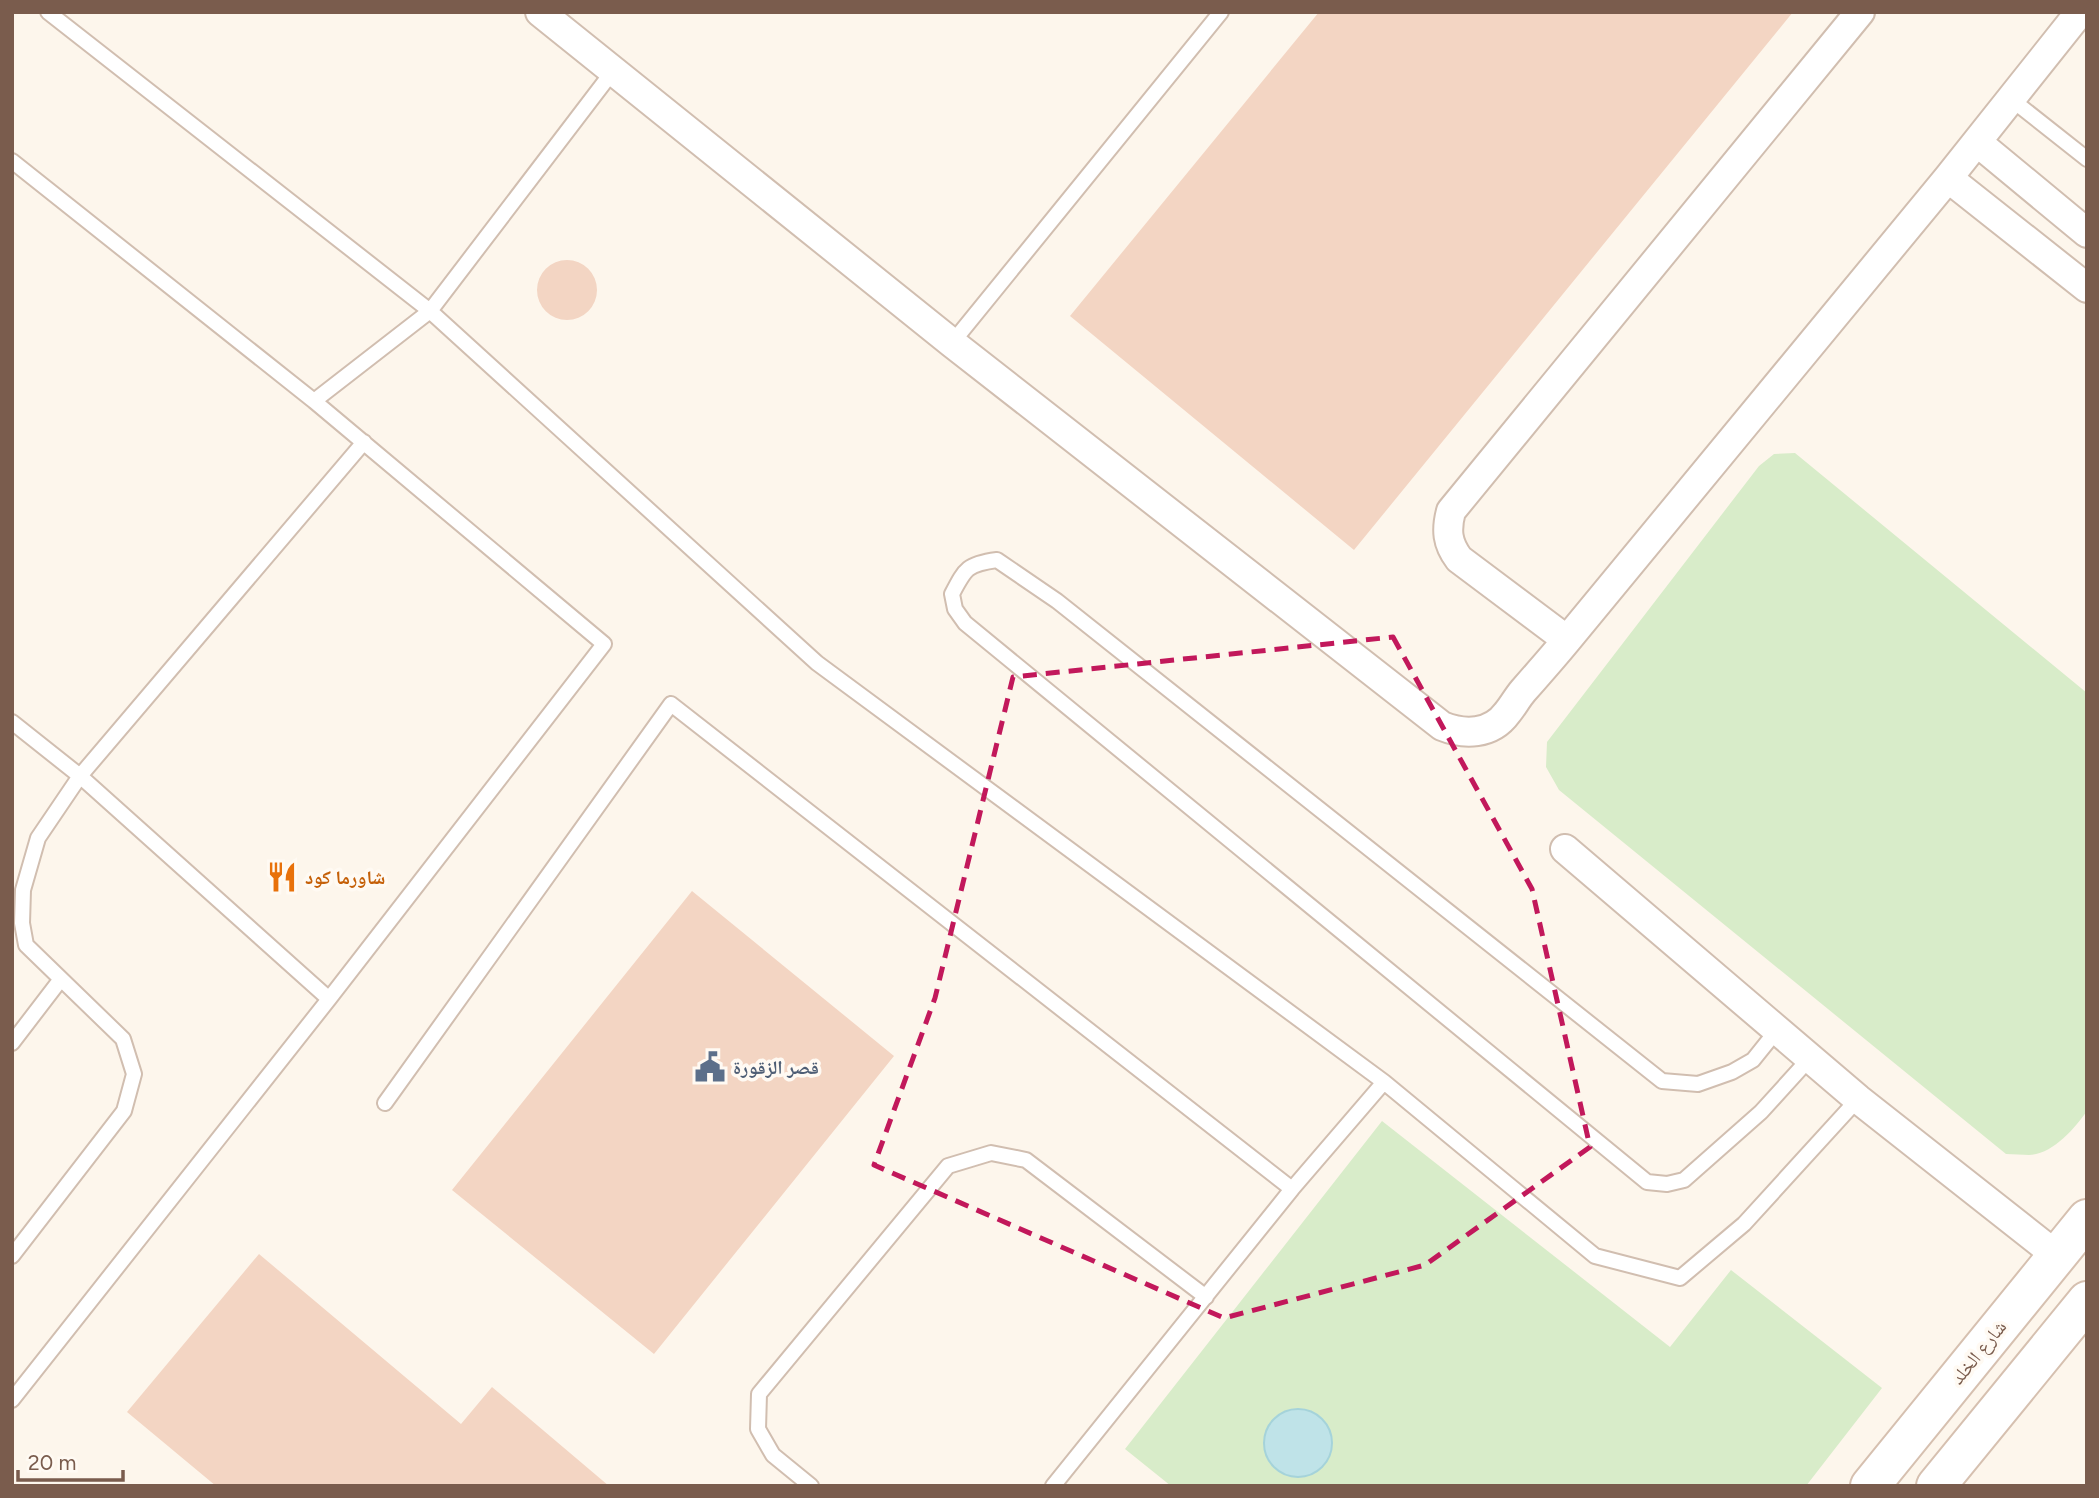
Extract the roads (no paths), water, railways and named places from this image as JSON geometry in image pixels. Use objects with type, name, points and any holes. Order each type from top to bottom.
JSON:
[{"type":"main road","name":"شارع الخلد","points":[[1870,1486],[2087,1219]]},
{"type":"main road","points":[[1936,1486],[2087,1301]]},
{"type":"street","points":[[540,12],[952,343],[1442,726],[1467,733],[1482,730],[1506,715],[1948,178],[2080,12]]},
{"type":"street","points":[[1567,640],[1459,559],[1451,548],[1448,536],[1451,511],[1860,12]]},
{"type":"street","points":[[1977,142],[2087,233]]},
{"type":"street","points":[[1948,178],[2087,288]]},
{"type":"street","points":[[1565,849],[1857,1099],[2056,1255]]},
{"type":"lane","points":[[48,12],[430,311],[817,663],[1384,1082],[1595,1256],[1679,1278],[1744,1224],[1857,1099]]},
{"type":"lane","points":[[952,343],[1222,12]]},
{"type":"lane","points":[[314,401],[430,311],[613,71]]},
{"type":"lane","points":[[2011,99],[2087,159]]},
{"type":"lane","points":[[12,161],[314,401],[604,644],[329,999],[12,1400]]},
{"type":"lane","points":[[12,1256],[124,1111],[134,1074],[123,1039],[26,945],[22,923],[23,890],[38,838],[80,776],[364,442]]},
{"type":"lane","points":[[1777,1030],[1753,1060],[1732,1072],[1698,1084],[1661,1081],[1057,601],[997,560],[982,562],[964,571],[951,594],[955,609],[965,623],[1647,1182],[1667,1184],[1684,1180],[1761,1112],[1810,1058]]},
{"type":"lane","points":[[384,1102],[671,704],[1292,1189]]},
{"type":"lane","points":[[12,722],[80,776],[329,999]]},
{"type":"lane","points":[[12,1043],[61,979]]},
{"type":"lane","points":[[1053,1486],[1292,1189],[1384,1082]]},
{"type":"lane","points":[[811,1486],[773,1455],[758,1429],[759,1394],[948,1166],[991,1153],[1026,1160],[1206,1297]]},
{"type":"water","points":[[1291,1409],[1305,1409],[1317,1414],[1327,1424],[1332,1443],[1327,1462],[1317,1472],[1305,1477],[1291,1477],[1279,1472],[1269,1462],[1264,1450],[1264,1436],[1269,1424],[1279,1414]]},
{"type":"place","name":"شاورما كود","points":[[282,877]]},
{"type":"place","name":"قصر الزقورة","points":[[710,1067]]}]
